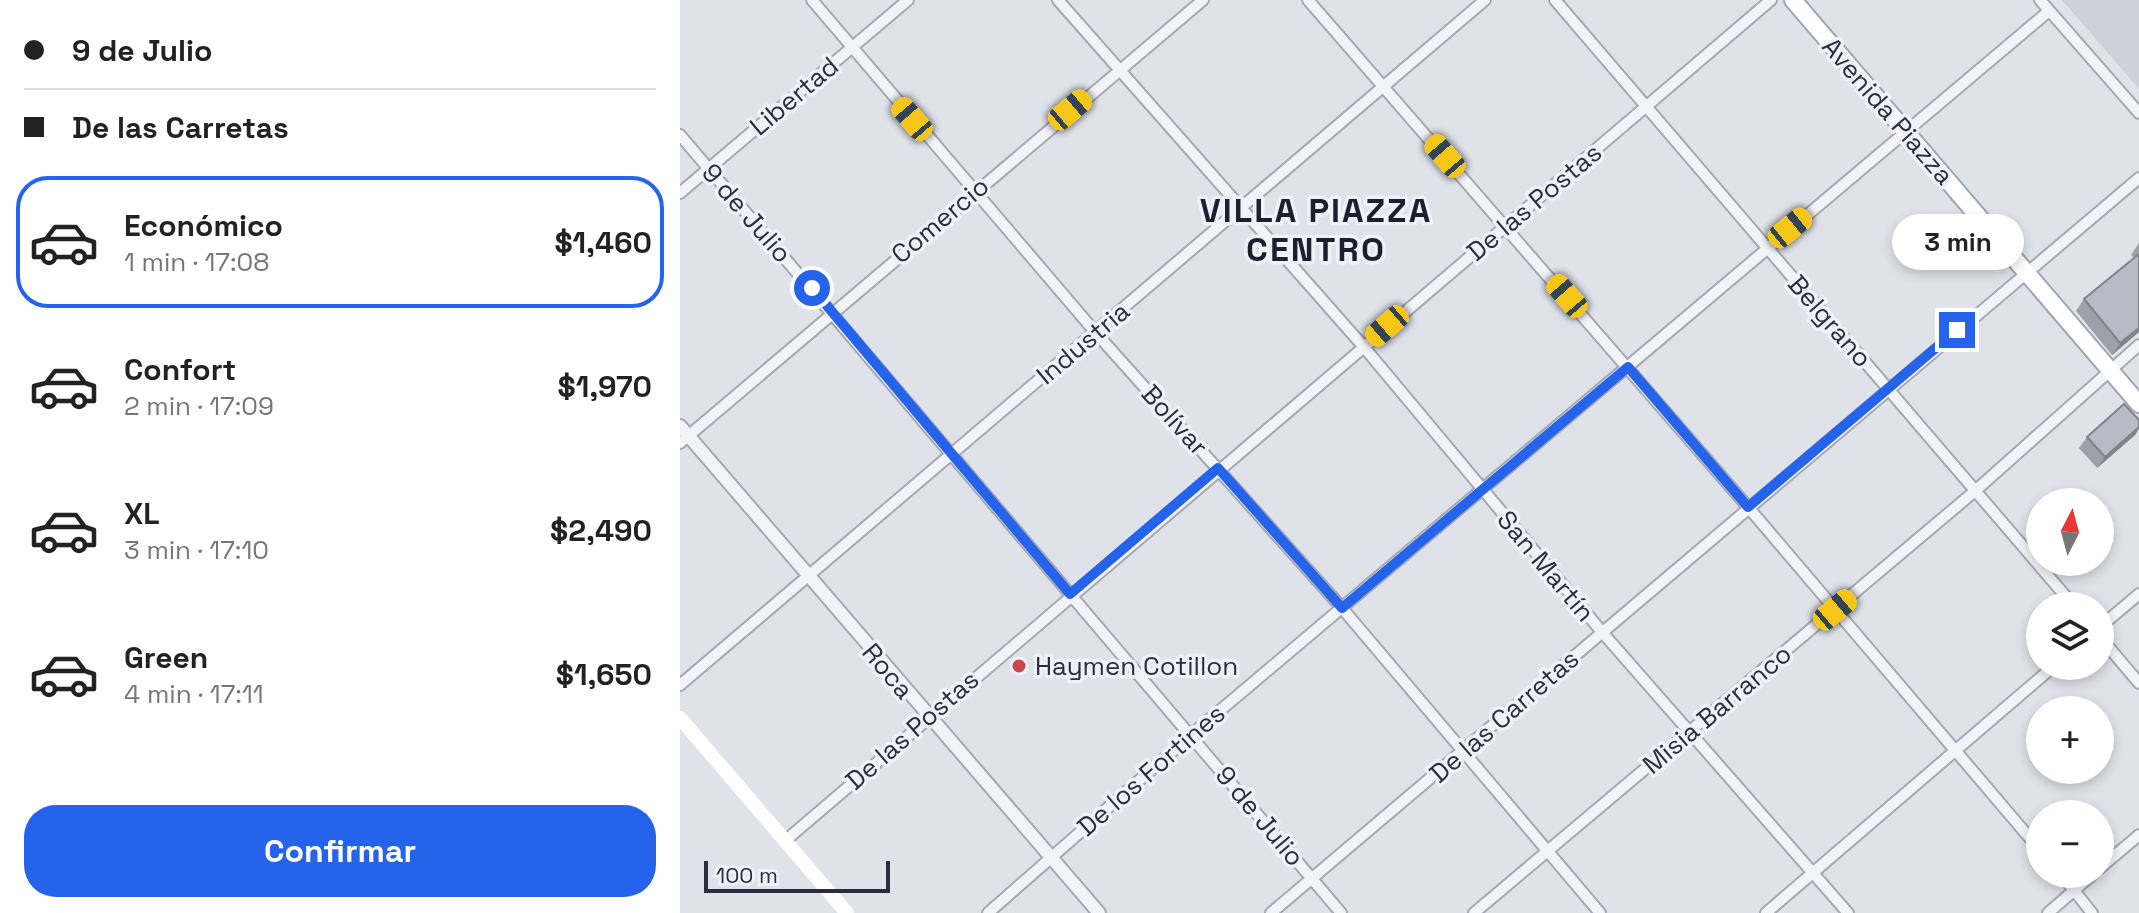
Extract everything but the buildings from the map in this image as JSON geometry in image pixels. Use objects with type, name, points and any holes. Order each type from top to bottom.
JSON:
[{"type":"main road","name":"Avenida Piazza","points":[[1793,0],[2139,404]]},
{"type":"main road","points":[[680,718],[847,913]]},
{"type":"street","name":"Bolívar","points":[[812,0],[1096,333],[1342,608],[1600,913]]},
{"type":"street","name":"Libertad","points":[[680,193],[908,0]]},
{"type":"street","name":"San Martín","points":[[1058,0],[1363,346],[1602,632],[1848,913]]},
{"type":"street","name":"Comercio","points":[[683,435],[1203,0]]},
{"type":"street","points":[[1308,0],[1506,225],[2026,834]]},
{"type":"street","name":"Industria","points":[[680,685],[1485,0]]},
{"type":"street","name":"Belgrano","points":[[1555,0],[2062,592]]},
{"type":"street","name":"De las Postas","points":[[786,840],[1070,594],[1771,0]]},
{"type":"street","points":[[2040,0],[2139,113]]},
{"type":"street","name":"De los Fortines","points":[[988,913],[1191,735],[1484,491],[1766,247],[1907,133],[2049,11]]},
{"type":"street","name":"9 de Julio","points":[[680,135],[1341,913]]},
{"type":"street","name":"De las Carretas","points":[[1271,913],[1887,388],[2139,178]]},
{"type":"street","name":"Misia Barranco","points":[[1474,913],[1975,491],[2139,345]]},
{"type":"street","name":"Roca","points":[[683,435],[1099,913]]},
{"type":"street","points":[[2114,615],[2139,594]]},
{"type":"street","points":[[2114,654],[2139,683]]},
{"type":"street","points":[[1766,913],[2038,680]]},
{"type":"street","points":[[2114,856],[2139,835]]},
{"type":"street","points":[[2048,913],[2077,888]]},
{"type":"street","points":[[2075,890],[2092,913]]},
{"type":"shaded area","points":[[2062,0],[2139,0],[2139,89]]},
{"type":"place","name":"Haymen Cotillon","points":[[1019,666]]},
{"type":"district","name":"VILLA PIAZZA CENTRO","points":[[1316,230]]},
{"type":"route","points":[[812,288],[1070,594],[1218,468],[1342,608],[1628,367],[1748,507],[1957,330]]}]
